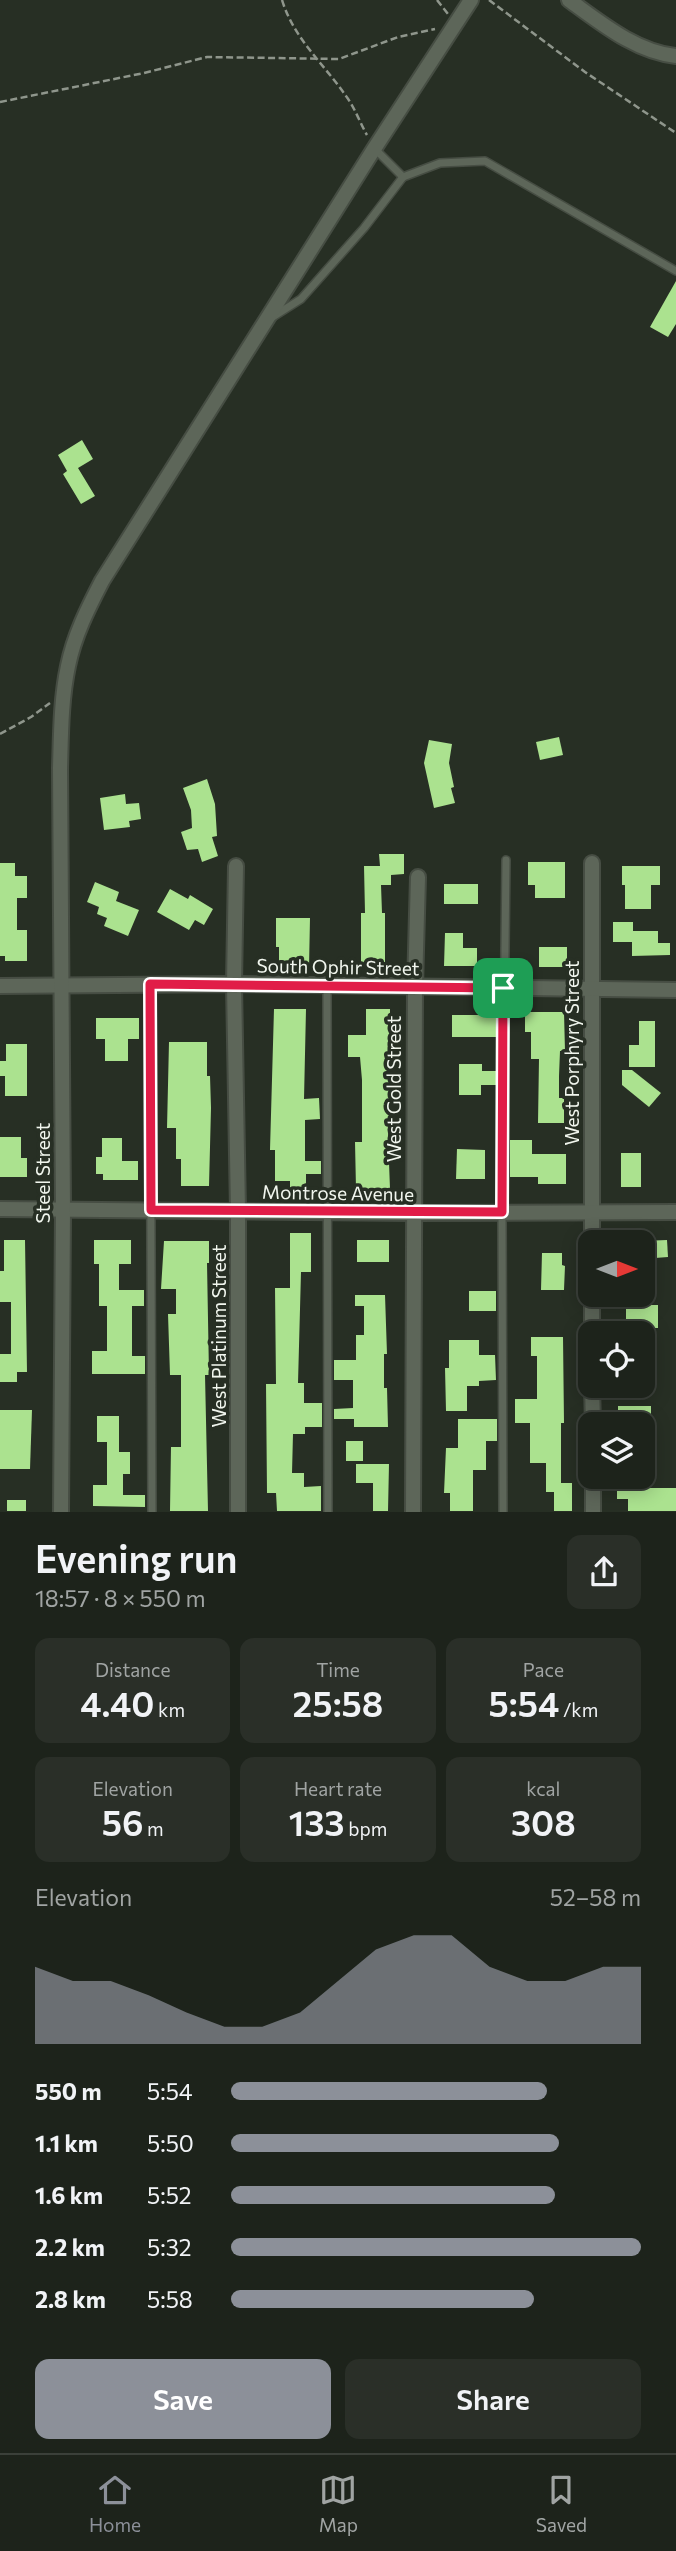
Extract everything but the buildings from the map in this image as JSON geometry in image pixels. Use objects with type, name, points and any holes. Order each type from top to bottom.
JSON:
[{"type":"street","name":"Steel Street","points":[[61,1511],[63,1210],[60,738],[68,664],[83,618],[102,581],[471,0]]},
{"type":"street","points":[[569,0],[620,36],[662,55],[676,56]]},
{"type":"street","name":"West Porphyry Street","points":[[592,863],[592,1230]]},
{"type":"street","name":"West Platinum Street","points":[[236,866],[234,984],[238,1211],[238,1511]]},
{"type":"street","name":"West Gold Street","points":[[413,1511],[413,1213],[418,877]]},
{"type":"street","name":"South Ophir Street","points":[[0,986],[234,984],[676,990]]},
{"type":"street","name":"Montrose Avenue","points":[[0,1209],[413,1213],[676,1212]]},
{"type":"street","points":[[593,1489],[593,1511]]},
{"type":"lane","points":[[374,149],[403,177]]},
{"type":"lane","points":[[267,320],[302,299],[364,228],[403,177],[440,163],[485,162],[676,271]]},
{"type":"lane","points":[[503,1511],[503,988],[506,860]]},
{"type":"lane","points":[[150,984],[152,1511]]},
{"type":"lane","points":[[327,986],[328,1511]]},
{"type":"path","points":[[282,0],[287,17],[314,58],[347,97],[374,149]]},
{"type":"path","points":[[489,0],[584,72],[676,133]]},
{"type":"path","points":[[0,102],[133,76],[207,57],[339,59],[398,37],[456,24]]},
{"type":"path","points":[[0,734],[30,717],[64,692]]},
{"type":"route","points":[[150,984],[503,988],[502,1212],[151,1210],[150,984]]}]
